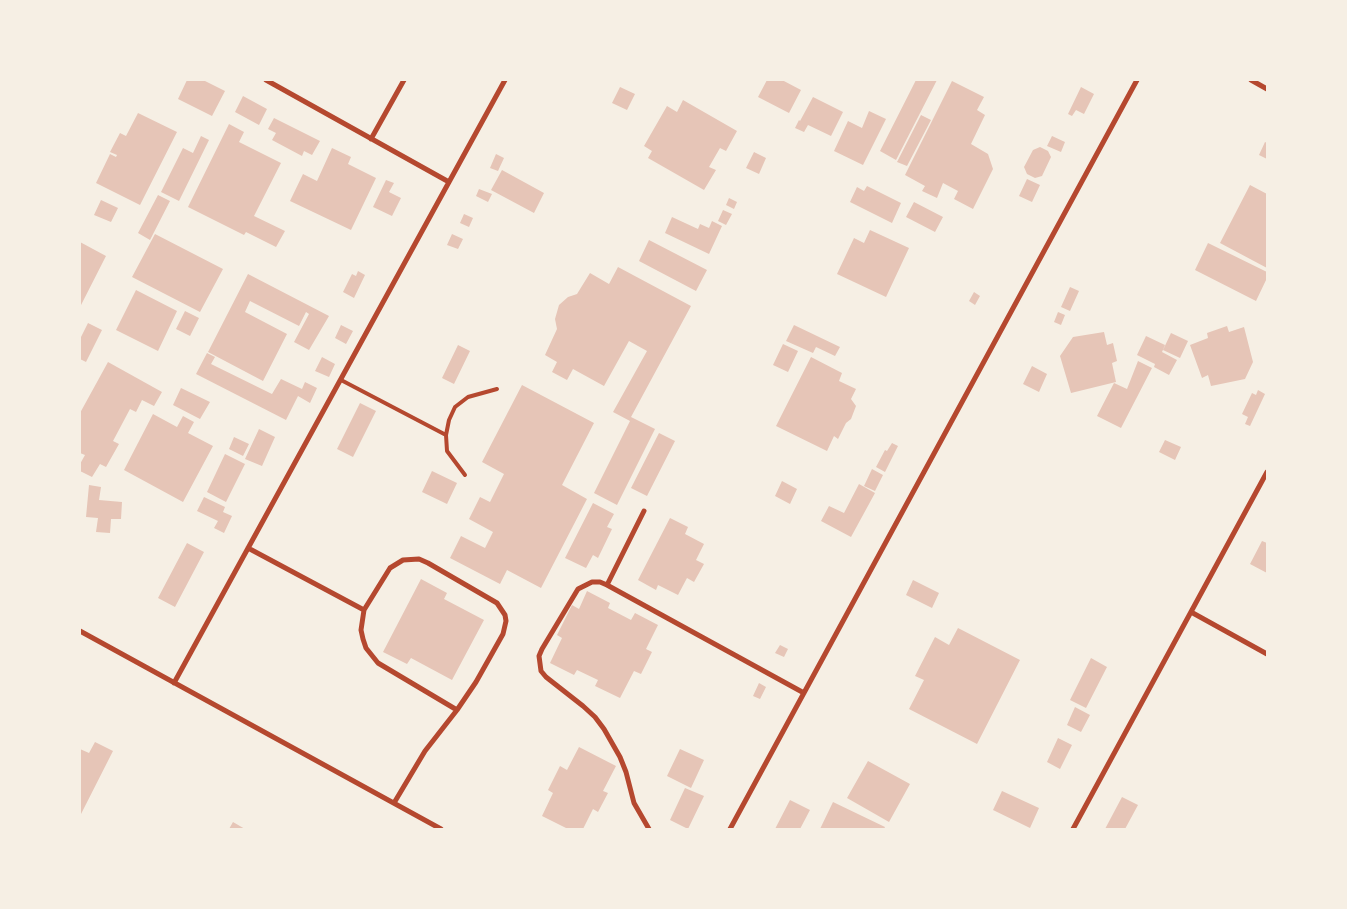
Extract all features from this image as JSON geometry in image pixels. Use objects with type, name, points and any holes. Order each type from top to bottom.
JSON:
[{"type":"street","points":[[266,80],[449,182]]},
{"type":"street","points":[[371,138],[404,80]]},
{"type":"street","points":[[174,683],[505,80]]},
{"type":"street","points":[[730,829],[1138,80]]},
{"type":"street","points":[[1251,80],[1267,89]]},
{"type":"street","points":[[1073,829],[1267,472]]},
{"type":"street","points":[[607,585],[644,511]]},
{"type":"street","points":[[248,548],[364,610]]},
{"type":"street","points":[[394,803],[425,751],[457,710],[476,682],[503,634],[506,621],[502,608],[497,603],[428,562],[410,558],[403,560],[390,568],[364,610],[362,630],[366,648],[378,663],[457,710]]},
{"type":"street","points":[[649,829],[634,803],[620,757],[604,729],[583,706],[541,671],[539,656],[542,648],[578,589],[592,582],[600,582],[607,585],[804,693]]},
{"type":"street","points":[[1191,612],[1267,654]]},
{"type":"street","points":[[80,631],[441,829]]},
{"type":"lane","points":[[341,380],[446,435]]},
{"type":"lane","points":[[465,474],[447,451],[446,435],[449,420],[455,407],[468,397],[497,389]]},
{"type":"building","points":[[187,80],[203,80],[225,91],[212,116],[178,99]]},
{"type":"building","points":[[767,80],[782,80],[801,90],[789,113],[758,97]]},
{"type":"building","points":[[916,80],[937,80],[896,160],[880,151]]},
{"type":"building","points":[[952,81],[984,97],[977,110],[985,115],[971,144],[988,154],[993,169],[973,209],[954,199],[958,191],[943,183],[937,198],[922,191],[925,186],[905,175]]},
{"type":"building","points":[[620,87],[635,94],[627,110],[612,103]]},
{"type":"building","points":[[1081,87],[1094,94],[1084,114],[1076,110],[1072,116],[1068,114]]},
{"type":"building","points":[[243,96],[267,109],[259,125],[235,112]]},
{"type":"building","points":[[813,97],[843,112],[831,136],[808,125],[804,132],[795,128]]},
{"type":"building","points":[[683,100],[737,131],[726,151],[720,148],[709,167],[716,170],[704,190],[648,158],[652,151],[644,146],[667,106],[677,112]]},
{"type":"building","points":[[869,111],[886,119],[863,165],[834,151],[848,121],[862,128]]},
{"type":"building","points":[[138,113],[177,132],[140,205],[96,183],[110,154],[116,157],[117,155],[110,152],[120,133],[126,136]]},
{"type":"building","points":[[921,115],[931,120],[907,166],[897,162]]},
{"type":"building","points":[[274,118],[320,141],[312,155],[304,151],[302,156],[272,140],[276,133],[268,129]]},
{"type":"building","points":[[229,124],[244,132],[239,142],[281,163],[254,216],[285,231],[276,247],[246,232],[244,235],[188,207]]},
{"type":"building","points":[[201,136],[209,140],[179,201],[161,192],[183,148],[193,153]]},
{"type":"building","points":[[1052,136],[1065,142],[1061,152],[1047,146]]},
{"type":"building","points":[[1265,142],[1267,143],[1267,159],[1259,155]]},
{"type":"building","points":[[1040,147],[1048,151],[1051,157],[1042,176],[1035,178],[1027,174],[1024,167],[1033,150]]},
{"type":"building","points":[[332,148],[351,157],[348,164],[376,178],[351,230],[290,201],[303,174],[317,181]]},
{"type":"building","points":[[754,152],[766,158],[759,174],[746,168]]},
{"type":"building","points":[[496,154],[504,158],[498,171],[490,168]]},
{"type":"building","points":[[502,170],[544,193],[534,213],[491,190]]},
{"type":"building","points":[[1027,179],[1040,185],[1032,202],[1019,196]]},
{"type":"building","points":[[386,180],[394,183],[389,192],[401,198],[392,216],[373,207]]},
{"type":"building","points":[[1250,185],[1267,194],[1267,268],[1220,243]]},
{"type":"building","points":[[867,186],[901,203],[892,223],[850,202],[857,187],[864,191]]},
{"type":"building","points":[[479,189],[492,194],[488,202],[476,196]]},
{"type":"building","points":[[158,195],[170,201],[150,240],[138,233]]},
{"type":"building","points":[[729,198],[737,202],[734,209],[726,205]]},
{"type":"building","points":[[101,200],[118,208],[111,222],[94,215]]},
{"type":"building","points":[[914,202],[943,217],[935,232],[906,217]]},
{"type":"building","points":[[723,210],[732,214],[726,225],[718,221]]},
{"type":"building","points":[[464,214],[473,218],[469,227],[460,223]]},
{"type":"building","points":[[672,217],[698,229],[700,224],[709,228],[712,221],[722,226],[709,254],[665,233]]},
{"type":"building","points":[[870,230],[909,248],[886,297],[837,274],[854,238],[864,243]]},
{"type":"building","points":[[155,234],[223,269],[200,312],[132,277]]},
{"type":"building","points":[[452,234],[463,239],[458,249],[447,245]]},
{"type":"building","points":[[649,240],[707,270],[696,291],[639,261]]},
{"type":"building","points":[[80,242],[106,256],[80,307]]},
{"type":"building","points":[[1208,243],[1267,272],[1267,278],[1256,301],[1195,270]]},
{"type":"building","points":[[618,267],[691,306],[631,417],[655,429],[617,505],[594,493],[630,421],[613,412],[647,351],[629,341],[604,386],[573,369],[567,380],[552,372],[557,362],[545,355],[557,329],[555,319],[559,305],[568,297],[577,294],[590,273],[609,284]]},
{"type":"building","points":[[358,271],[365,275],[354,298],[343,292],[352,274],[356,276]]},
{"type":"building","points":[[248,274],[329,316],[309,350],[294,342],[309,314],[306,312],[299,326],[250,301],[245,312],[287,334],[263,381],[208,352]]},
{"type":"building","points":[[1070,287],[1079,291],[1070,311],[1061,307]]},
{"type":"building","points":[[136,290],[177,311],[158,351],[116,330]]},
{"type":"building","points":[[974,292],[980,296],[975,305],[969,301]]},
{"type":"building","points":[[185,311],[199,318],[190,336],[176,329]]},
{"type":"building","points":[[1058,312],[1065,315],[1061,325],[1054,322]]},
{"type":"building","points":[[88,323],[102,330],[86,362],[80,359],[80,339]]},
{"type":"building","points":[[341,325],[353,331],[346,344],[335,338]]},
{"type":"building","points":[[794,325],[840,347],[835,356],[816,347],[813,353],[786,341]]},
{"type":"building","points":[[1227,326],[1229,332],[1244,327],[1253,362],[1245,379],[1211,386],[1208,375],[1202,378],[1190,345],[1208,338],[1207,333]]},
{"type":"building","points":[[1104,332],[1107,345],[1113,343],[1117,361],[1112,363],[1116,382],[1071,393],[1060,356],[1073,337]]},
{"type":"building","points":[[1171,333],[1188,341],[1180,358],[1163,350]]},
{"type":"building","points":[[1146,336],[1165,345],[1162,352],[1177,360],[1169,375],[1154,367],[1155,364],[1137,355]]},
{"type":"building","points":[[783,344],[798,351],[788,372],[773,365]]},
{"type":"building","points":[[458,345],[470,351],[454,384],[442,378]]},
{"type":"building","points":[[207,353],[215,357],[211,364],[272,394],[281,379],[302,389],[305,382],[317,388],[310,403],[298,396],[286,420],[196,374]]},
{"type":"building","points":[[322,357],[335,364],[329,377],[315,371]]},
{"type":"building","points":[[811,357],[842,373],[839,381],[856,389],[851,399],[856,406],[851,419],[846,423],[838,439],[834,436],[827,451],[776,426]]},
{"type":"building","points":[[1138,361],[1152,368],[1121,428],[1097,416],[1114,383],[1127,389]]},
{"type":"building","points":[[108,362],[162,392],[154,406],[142,400],[136,412],[130,409],[113,441],[119,444],[106,467],[100,464],[92,477],[80,471],[80,464],[85,455],[80,453],[80,413]]},
{"type":"building","points":[[1032,366],[1047,374],[1039,392],[1023,384]]},
{"type":"building","points":[[522,385],[594,423],[562,485],[587,499],[541,588],[507,570],[500,584],[450,558],[461,536],[485,548],[493,532],[469,519],[480,497],[490,502],[504,474],[482,462]]},
{"type":"building","points":[[181,388],[210,402],[200,419],[173,405]]},
{"type":"building","points":[[1258,390],[1265,394],[1250,426],[1245,424],[1248,417],[1242,414],[1252,393],[1256,395]]},
{"type":"building","points":[[360,403],[376,411],[353,457],[337,449]]},
{"type":"building","points":[[153,414],[177,427],[183,416],[194,422],[188,433],[213,446],[183,502],[124,470]]},
{"type":"building","points":[[259,429],[275,437],[262,466],[245,459]]},
{"type":"building","points":[[659,433],[675,441],[647,496],[631,488]]},
{"type":"building","points":[[234,437],[249,444],[243,456],[229,449]]},
{"type":"building","points":[[1165,440],[1181,447],[1175,460],[1159,452]]},
{"type":"building","points":[[892,443],[898,446],[885,472],[876,467],[885,450],[887,451]]},
{"type":"building","points":[[225,454],[245,464],[226,502],[207,492]]},
{"type":"building","points":[[872,469],[883,475],[875,491],[864,486]]},
{"type":"building","points":[[432,471],[457,483],[447,504],[422,492]]},
{"type":"building","points":[[782,481],[797,489],[790,504],[775,496]]},
{"type":"building","points":[[859,484],[875,493],[851,537],[821,521],[829,506],[844,513]]},
{"type":"building","points":[[89,485],[101,487],[99,500],[122,502],[121,519],[111,519],[110,533],[96,532],[98,518],[86,517]]},
{"type":"building","points":[[204,497],[225,507],[223,512],[232,516],[224,533],[214,528],[218,521],[197,511]]},
{"type":"building","points":[[593,503],[614,514],[607,527],[612,529],[598,558],[593,555],[586,568],[565,558]]},
{"type":"building","points":[[670,518],[688,527],[685,534],[704,544],[696,560],[704,564],[694,582],[687,578],[678,595],[658,585],[656,590],[638,580]]},
{"type":"building","points":[[1262,541],[1267,543],[1267,573],[1250,564]]},
{"type":"building","points":[[187,543],[204,552],[175,607],[158,598]]},
{"type":"building","points":[[421,579],[447,593],[444,599],[484,620],[452,680],[411,658],[407,664],[383,652]]},
{"type":"building","points":[[913,580],[939,593],[932,608],[906,595]]},
{"type":"building","points":[[587,591],[610,603],[608,608],[631,620],[635,613],[658,625],[646,649],[652,652],[641,674],[634,671],[620,698],[595,686],[598,680],[577,670],[574,675],[550,663],[562,638],[557,635],[572,605],[579,609]]},
{"type":"building","points":[[958,628],[1020,660],[977,744],[909,709],[924,680],[915,676],[935,637],[949,645]]},
{"type":"building","points":[[780,645],[788,649],[784,657],[775,653]]},
{"type":"building","points":[[1091,658],[1107,667],[1086,708],[1070,700]]},
{"type":"building","points":[[759,683],[766,687],[760,699],[753,696]]},
{"type":"building","points":[[1075,707],[1090,715],[1081,732],[1067,725]]},
{"type":"building","points":[[1058,738],[1072,745],[1060,769],[1047,762]]},
{"type":"building","points":[[95,742],[113,751],[80,816],[80,749],[89,753]]},
{"type":"building","points":[[579,747],[616,766],[603,791],[608,793],[598,812],[593,809],[583,829],[568,829],[542,816],[553,793],[548,790],[560,766],[567,770]]},
{"type":"building","points":[[680,749],[704,760],[691,788],[667,776]]},
{"type":"building","points":[[868,761],[910,784],[889,822],[847,798]]},
{"type":"building","points":[[685,788],[704,796],[688,829],[670,820]]},
{"type":"building","points":[[1002,791],[1039,808],[1030,828],[993,810]]},
{"type":"building","points":[[1122,797],[1138,805],[1125,829],[1105,829]]},
{"type":"building","points":[[790,800],[810,810],[800,829],[775,829]]},
{"type":"building","points":[[833,802],[885,827],[884,829],[820,829]]},
{"type":"building","points":[[233,822],[245,829],[229,829]]}]
